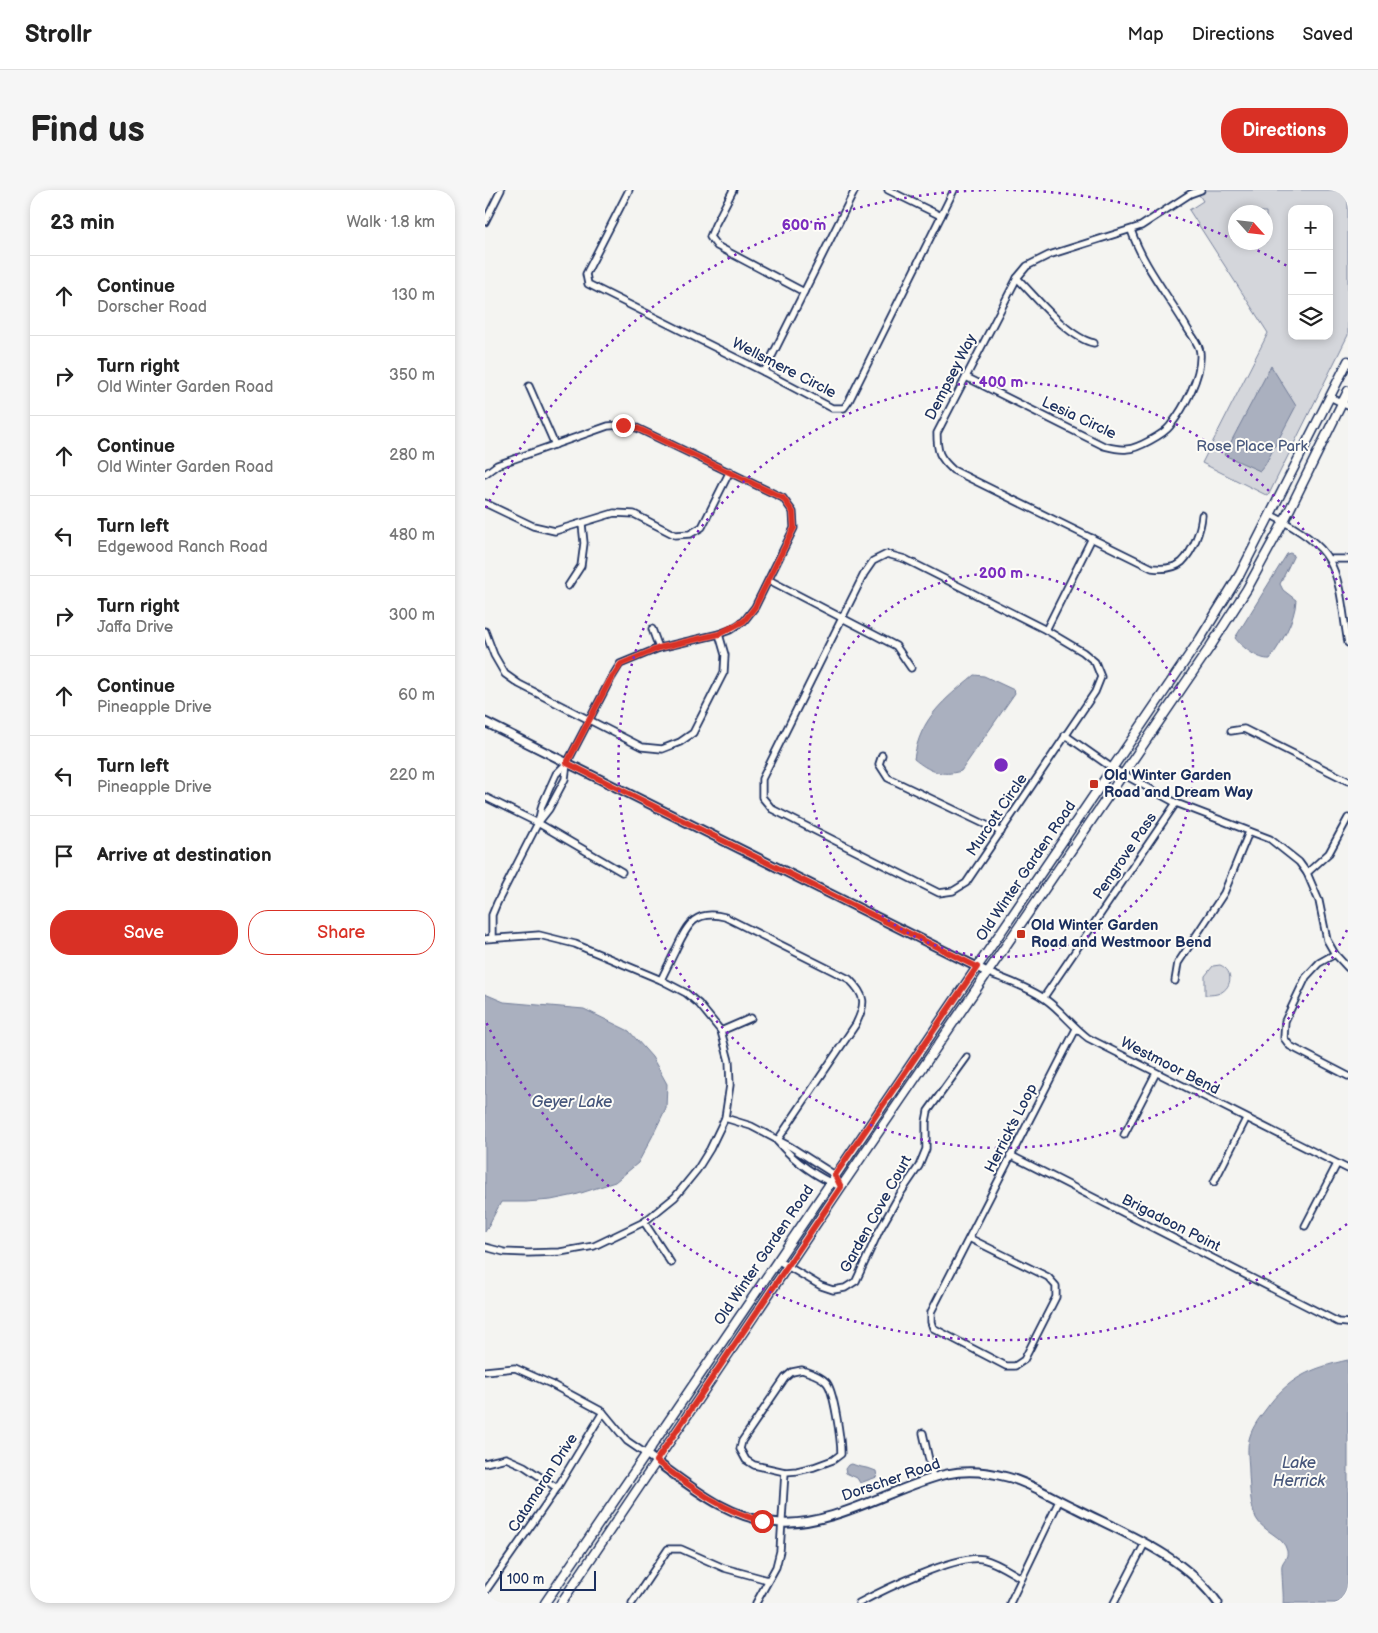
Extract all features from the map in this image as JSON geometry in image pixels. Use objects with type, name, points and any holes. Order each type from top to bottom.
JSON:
[{"type":"main road","name":"Old Winter Garden Road","points":[[545,1603],[1200,639],[1240,574],[1348,361]]},
{"type":"main road","name":"Old Winter Garden Road","points":[[561,1603],[841,1187],[1210,647],[1247,589],[1284,521],[1345,404],[1348,391]]},
{"type":"street","points":[[485,222],[501,190]]},
{"type":"street","name":"Wellsmere Circle","points":[[629,190],[587,274],[588,284],[833,408],[844,408],[849,402],[954,190]]},
{"type":"street","points":[[733,190],[715,224],[710,238],[717,246],[804,292]]},
{"type":"street","points":[[764,372],[855,190]]},
{"type":"street","points":[[888,190],[941,216]]},
{"type":"street","name":"Dempsey Way","points":[[1201,190],[1189,192],[1141,226],[1049,255],[1027,266],[1017,278],[937,432],[937,448],[941,458],[953,470],[1151,568],[1165,569],[1181,563],[1194,542],[1201,526],[1202,515]]},
{"type":"street","name":"Lesia Circle","points":[[966,376],[1104,446],[1129,449],[1148,441],[1168,429],[1180,414],[1190,394],[1199,369],[1200,351],[1147,267],[1137,248],[1131,230]]},
{"type":"street","points":[[1017,278],[1067,329],[1085,341],[1094,343]]},
{"type":"street","points":[[529,386],[555,444]]},
{"type":"street","points":[[1330,397],[1345,404]]},
{"type":"street","points":[[485,474],[497,465],[555,444],[607,426],[623,425],[637,428],[783,498],[793,512],[794,528],[755,607],[744,621],[719,634],[659,648],[621,664],[609,682],[567,763],[556,774],[542,805],[538,823]]},
{"type":"street","points":[[485,504],[533,526],[555,531],[614,513],[634,514],[675,535],[690,534],[702,527],[730,471]]},
{"type":"street","points":[[1271,515],[1284,521],[1315,543],[1329,559],[1337,579],[1348,642]]},
{"type":"street","points":[[568,586],[581,566],[584,543],[582,524]]},
{"type":"street","points":[[1046,630],[1092,538]]},
{"type":"street","name":"Murcott Circle","points":[[887,554],[905,559],[1046,630],[1083,652],[1095,662],[1101,677],[1095,692],[966,883],[953,891],[939,893],[772,809],[762,797],[762,779],[842,618],[873,561],[887,554]]},
{"type":"street","points":[[1329,559],[1348,559]]},
{"type":"street","points":[[769,580],[896,646],[911,668]]},
{"type":"street","points":[[652,629],[659,648]]},
{"type":"street","points":[[485,631],[494,655],[505,674],[519,684],[642,746],[662,750],[680,742],[693,733],[724,672],[725,655],[719,634]]},
{"type":"street","points":[[485,722],[989,972]]},
{"type":"street","points":[[1231,730],[1243,729],[1348,781]]},
{"type":"street","points":[[1065,735],[1111,768],[1176,803],[1270,839],[1283,848],[1299,862],[1307,873],[1319,901],[1327,940],[1335,954],[1348,968]]},
{"type":"street","points":[[882,755],[879,764],[888,778],[1001,832]]},
{"type":"street","points":[[485,1247],[504,1252],[559,1252],[594,1246],[644,1222],[675,1197],[697,1170],[725,1118],[730,1085],[729,1061],[721,1031],[699,1004],[686,993],[661,980],[575,944],[539,935],[488,938],[492,915],[538,823],[549,809],[565,779],[567,763]]},
{"type":"street","points":[[485,796],[538,823],[622,872]]},
{"type":"street","name":"Pengrove Pass","points":[[1044,998],[1176,803]]},
{"type":"street","points":[[1307,873],[1329,853],[1348,818]]},
{"type":"street","points":[[1175,981],[1178,964],[1224,893],[1249,832]]},
{"type":"street","points":[[661,980],[686,928],[695,919],[706,914],[713,914],[725,917],[849,979],[861,991],[863,1008],[856,1024],[777,1141]]},
{"type":"street","points":[[1335,954],[1319,964],[1306,977],[1285,1021],[1284,1038],[1290,1046],[1348,1076]]},
{"type":"street","name":"Westmoor Bend","points":[[989,972],[1044,998],[1087,1038],[1348,1169]]},
{"type":"street","points":[[721,1031],[751,1018]]},
{"type":"street","name":"Herrick's Loop","points":[[969,1238],[1048,1277],[1056,1286],[1056,1297],[1024,1360],[1015,1366],[1006,1366],[933,1328],[931,1312],[1076,1029]]},
{"type":"street","name":"Garden Cove Court","points":[[777,1260],[821,1286],[833,1290],[845,1288],[856,1281],[879,1230],[919,1166],[926,1149],[928,1111],[967,1057]]},
{"type":"street","points":[[1124,1135],[1156,1073]]},
{"type":"street","points":[[725,1118],[751,1126],[791,1147],[835,1175],[841,1187]]},
{"type":"street","points":[[1214,1182],[1246,1119]]},
{"type":"street","points":[[777,1141],[789,1155],[830,1182],[841,1187]]},
{"type":"street","name":"Brigadoon Point","points":[[1010,1155],[1338,1322],[1348,1323]]},
{"type":"street","points":[[1305,1226],[1337,1164]]},
{"type":"street","points":[[644,1222],[671,1263]]},
{"type":"street","points":[[485,1370],[515,1368],[551,1384],[603,1412],[627,1441],[646,1454]]},
{"type":"street","points":[[802,1370],[815,1374],[828,1382],[841,1441],[841,1454],[833,1460],[814,1467],[785,1472],[754,1465],[746,1460],[740,1449],[741,1441],[785,1378],[792,1372],[802,1370]]},
{"type":"street","name":"Catamaran Drive","points":[[485,1592],[557,1488],[603,1412]]},
{"type":"street","points":[[923,1432],[933,1478]]},
{"type":"street","name":"Dorscher Road","points":[[646,1454],[706,1496],[734,1512],[762,1521],[782,1523],[798,1523],[821,1519],[933,1478],[961,1472],[992,1474],[1018,1480],[1145,1543],[1181,1565],[1205,1586],[1218,1603]]},
{"type":"street","points":[[485,1463],[506,1458],[524,1466],[557,1488]]},
{"type":"street","points":[[756,1603],[776,1566],[780,1551],[785,1472]]},
{"type":"street","points":[[1010,1603],[1059,1501]]},
{"type":"street","points":[[1114,1603],[1145,1543]]},
{"type":"street","points":[[632,1603],[668,1549],[681,1549],[724,1568],[768,1580]]},
{"type":"street","points":[[859,1603],[882,1590],[964,1559],[983,1559],[1021,1578]]},
{"type":"green space","name":"Rose Place Park","points":[[1196,190],[1348,190],[1348,335],[1268,496],[1202,463],[1268,333],[1189,210],[1203,201]]},
{"type":"green space","points":[[1220,965],[1228,971],[1230,976],[1226,989],[1215,994],[1205,995],[1205,976],[1213,966]]},
{"type":"water","points":[[1271,366],[1296,406],[1260,471],[1224,455]]},
{"type":"water","points":[[1287,554],[1294,555],[1280,584],[1283,590],[1296,600],[1295,608],[1283,639],[1270,659],[1265,659],[1251,652],[1235,638]]},
{"type":"water","points":[[974,675],[984,676],[1014,690],[1015,693],[961,771],[941,773],[930,770],[914,759],[922,732],[943,702]]},
{"type":"water","name":"Geyer Lake","points":[[485,994],[504,1002],[584,1009],[629,1031],[652,1057],[667,1084],[666,1108],[652,1137],[638,1163],[615,1182],[575,1195],[551,1200],[501,1202],[485,1232]]},
{"type":"water","name":"Lake Herrick","points":[[1348,1360],[1348,1603],[1283,1603],[1282,1567],[1287,1551],[1282,1541],[1259,1523],[1254,1513],[1250,1491],[1249,1440],[1261,1415],[1283,1389],[1301,1376],[1312,1371]]},
{"type":"water","points":[[852,1464],[876,1471],[877,1477],[860,1483],[857,1478],[846,1473],[845,1469],[848,1465]]},
{"type":"place","name":"Old Winter Garden Road and Dream Way","points":[[1094,784]]},
{"type":"place","name":"Old Winter Garden Road and Westmoor Bend","points":[[1021,934]]},
{"type":"route","points":[[623,425],[637,428],[783,498],[793,512],[794,528],[755,607],[744,621],[730,630],[719,634],[659,648],[621,664],[609,682],[567,763],[977,967],[835,1175],[841,1187],[656,1461],[727,1509],[762,1521]]}]
